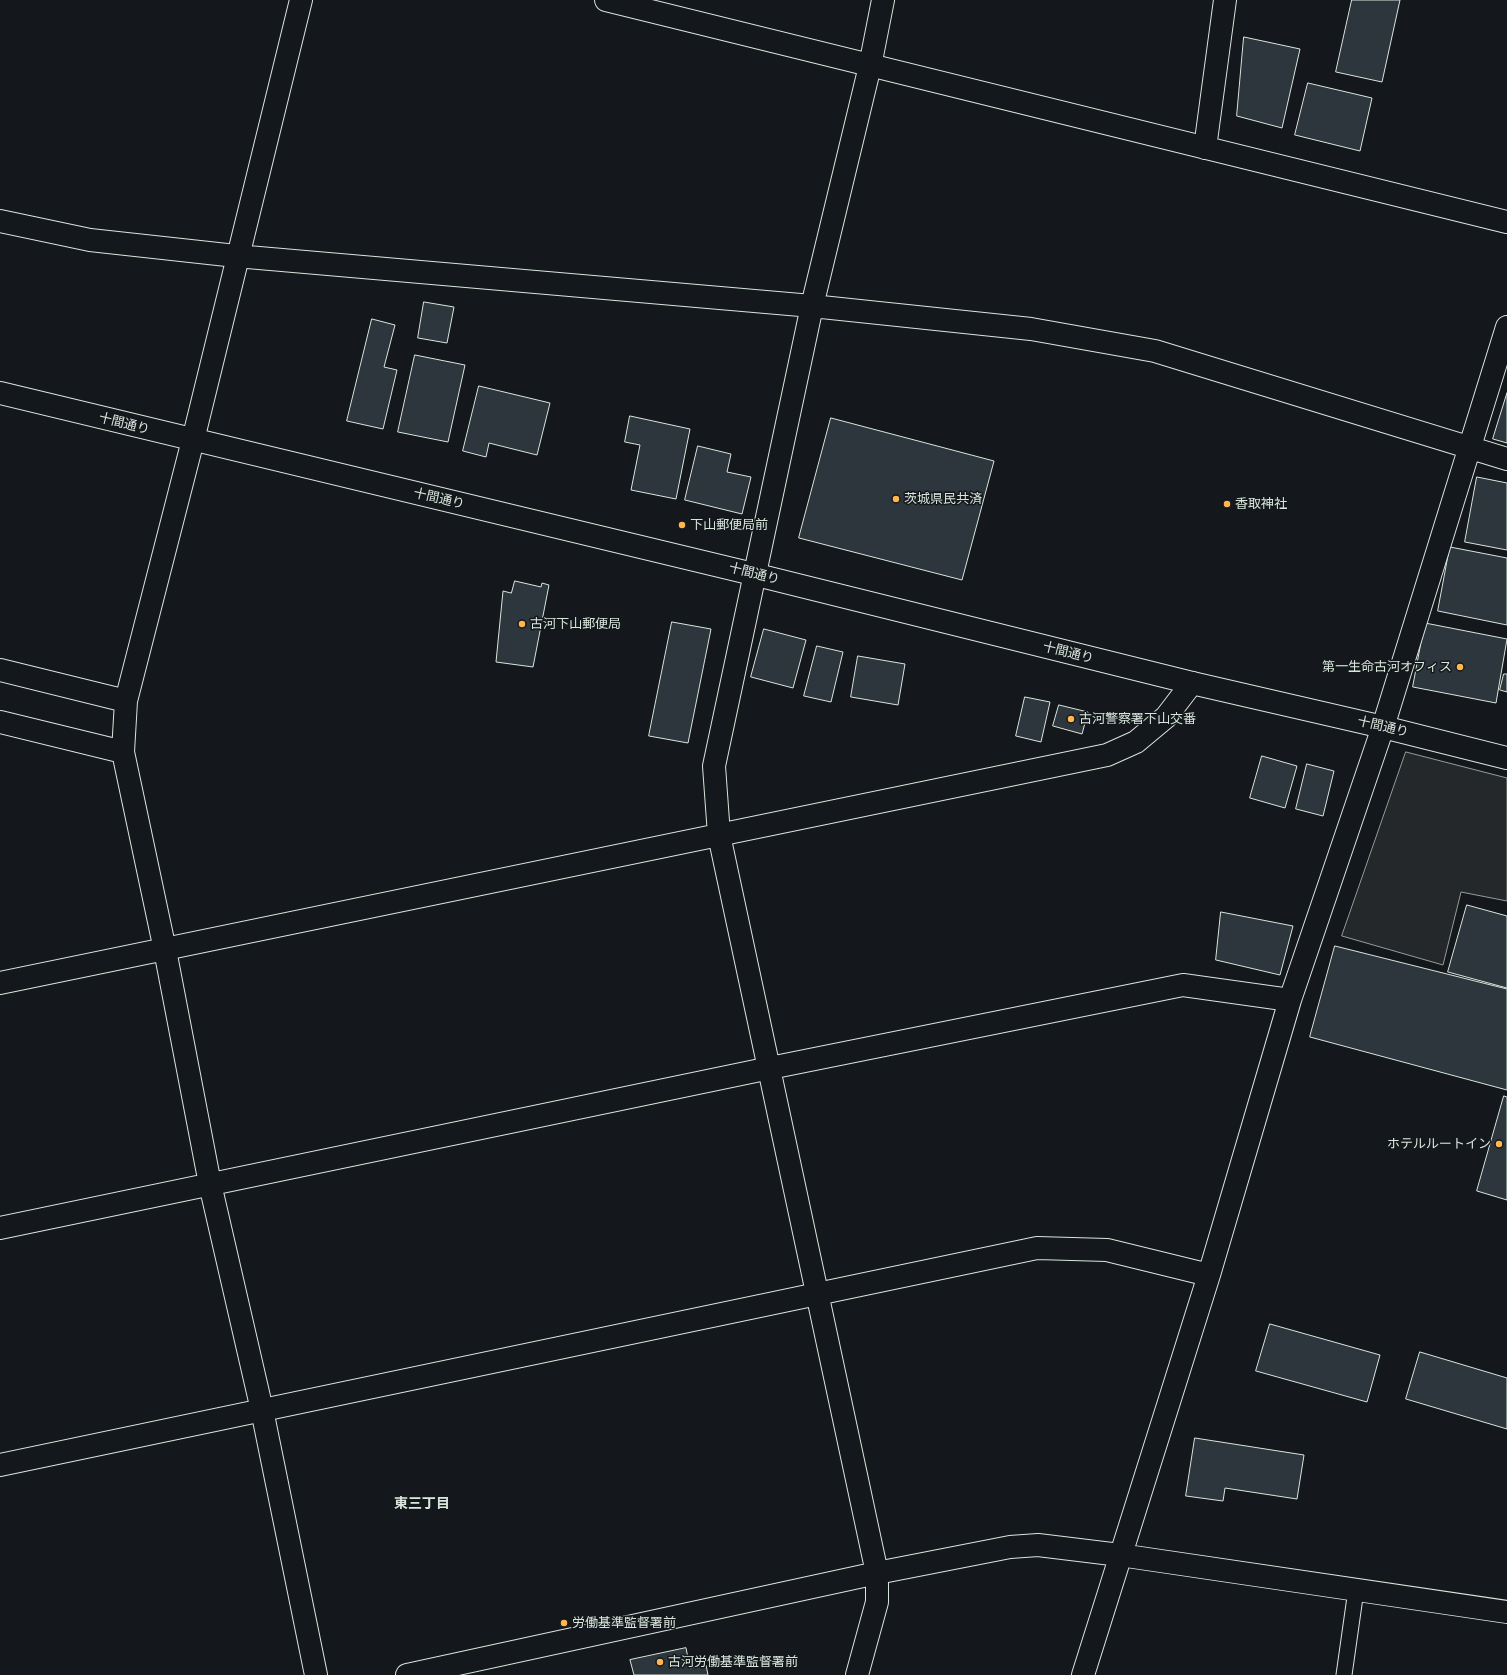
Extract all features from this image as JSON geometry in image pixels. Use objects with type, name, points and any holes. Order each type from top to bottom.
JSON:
[{"type":"street","points":[[301,0],[126,701],[123,752],[210,1184],[262,1410],[316,1675]]},
{"type":"street","points":[[606,0],[1507,222]]},
{"type":"street","points":[[857,1675],[877,1602],[877,1573],[719,835],[714,766],[753,574],[812,306],[870,66],[884,0]]},
{"type":"street","points":[[1206,148],[1225,0]]},
{"type":"street","points":[[0,221],[90,240],[236,256],[812,306],[1031,329],[1155,351],[1507,459]]},
{"type":"street","points":[[1083,1675],[1209,1274],[1290,1000],[1382,727],[1507,327]]},
{"type":"street","name":"十間通り","points":[[0,393],[753,574],[1192,684],[1382,727],[1507,758]]},
{"type":"street","points":[[0,670],[126,701]]},
{"type":"street","points":[[0,983],[1107,755],[1136,742],[1166,717],[1192,684]]},
{"type":"street","points":[[0,722],[123,752]]},
{"type":"street","points":[[0,1228],[770,1068],[1183,985],[1290,1000]]},
{"type":"street","points":[[0,1465],[1037,1248],[1107,1250],[1209,1274]]},
{"type":"street","points":[[407,1675],[877,1573],[1010,1547],[1038,1545],[1120,1555],[1507,1612]]},
{"type":"lane","points":[[1344,1675],[1356,1590]]},
{"type":"shaded area","points":[[1406,752],[1507,778],[1507,901],[1461,892],[1443,965],[1342,936]]},
{"type":"building","points":[[1352,0],[1400,0],[1382,82],[1336,72]]},
{"type":"building","points":[[1244,37],[1300,49],[1282,128],[1237,116]]},
{"type":"building","points":[[1308,83],[1372,98],[1360,151],[1295,135]]},
{"type":"building","points":[[424,302],[454,307],[447,343],[418,338]]},
{"type":"building","points":[[372,319],[395,325],[384,367],[397,370],[383,429],[347,421]]},
{"type":"building","points":[[415,355],[465,365],[448,442],[398,432]]},
{"type":"building","points":[[479,386],[550,403],[537,455],[489,443],[486,457],[463,451]]},
{"type":"building","points":[[1507,393],[1507,443],[1493,439]]},
{"type":"building","points":[[630,416],[690,429],[676,499],[631,490],[640,445],[625,442]]},
{"type":"building","name":"茨城県民共済","points":[[831,418],[994,461],[962,580],[799,538]]},
{"type":"building","points":[[698,446],[731,454],[727,472],[751,477],[742,514],[685,500]]},
{"type":"building","points":[[1477,477],[1507,483],[1507,550],[1465,542]]},
{"type":"building","points":[[1450,547],[1507,558],[1507,625],[1438,611]]},
{"type":"building","points":[[515,581],[541,587],[542,583],[549,585],[533,667],[496,662],[503,591],[511,593]]},
{"type":"building","points":[[672,622],[711,629],[688,743],[649,736]]},
{"type":"building","name":"第一生命古河オフィス","points":[[1425,623],[1507,639],[1496,703],[1413,687]]},
{"type":"building","points":[[764,629],[806,640],[793,688],[751,677]]},
{"type":"building","points":[[817,646],[843,652],[831,702],[804,696]]},
{"type":"building","points":[[858,656],[905,664],[898,705],[851,697]]},
{"type":"building","points":[[1504,674],[1507,674],[1507,692],[1500,690]]},
{"type":"building","points":[[1025,697],[1050,702],[1041,742],[1016,736]]},
{"type":"building","name":"古河警察署下山交番","points":[[1059,705],[1088,712],[1082,734],[1053,726]]},
{"type":"building","points":[[1262,756],[1297,766],[1285,808],[1250,798]]},
{"type":"building","points":[[1307,764],[1334,771],[1323,816],[1296,809]]},
{"type":"building","points":[[1467,905],[1507,916],[1507,988],[1448,972]]},
{"type":"building","points":[[1221,912],[1293,926],[1280,975],[1216,960]]},
{"type":"building","points":[[1335,946],[1507,989],[1507,1090],[1310,1037]]},
{"type":"building","name":"ホテルルートイン","points":[[1504,1096],[1507,1097],[1507,1200],[1477,1191]]},
{"type":"building","points":[[1270,1324],[1380,1355],[1367,1402],[1256,1371]]},
{"type":"building","points":[[1420,1352],[1507,1378],[1507,1429],[1406,1399]]},
{"type":"building","points":[[1195,1438],[1304,1455],[1297,1499],[1225,1488],[1223,1501],[1186,1496]]},
{"type":"building","name":"古河労働基準監督署前","points":[[686,1648],[690,1668],[706,1665],[708,1675],[634,1675],[630,1660]]},
{"type":"place","name":"茨城県民共済","points":[[896,499]]},
{"type":"place","name":"香取神社","points":[[1227,504]]},
{"type":"place","name":"下山郵便局前","points":[[682,525]]},
{"type":"place","name":"古河下山郵便局","points":[[522,624]]},
{"type":"place","name":"第一生命古河オフィス","points":[[1460,667]]},
{"type":"place","name":"古河警察署下山交番","points":[[1071,719]]},
{"type":"place","name":"ホテルルートイン","points":[[1499,1144]]},
{"type":"place","name":"労働基準監督署前","points":[[564,1623]]},
{"type":"place","name":"古河労働基準監督署前","points":[[660,1662]]},
{"type":"district","name":"東三丁目","points":[[422,1504]]}]
